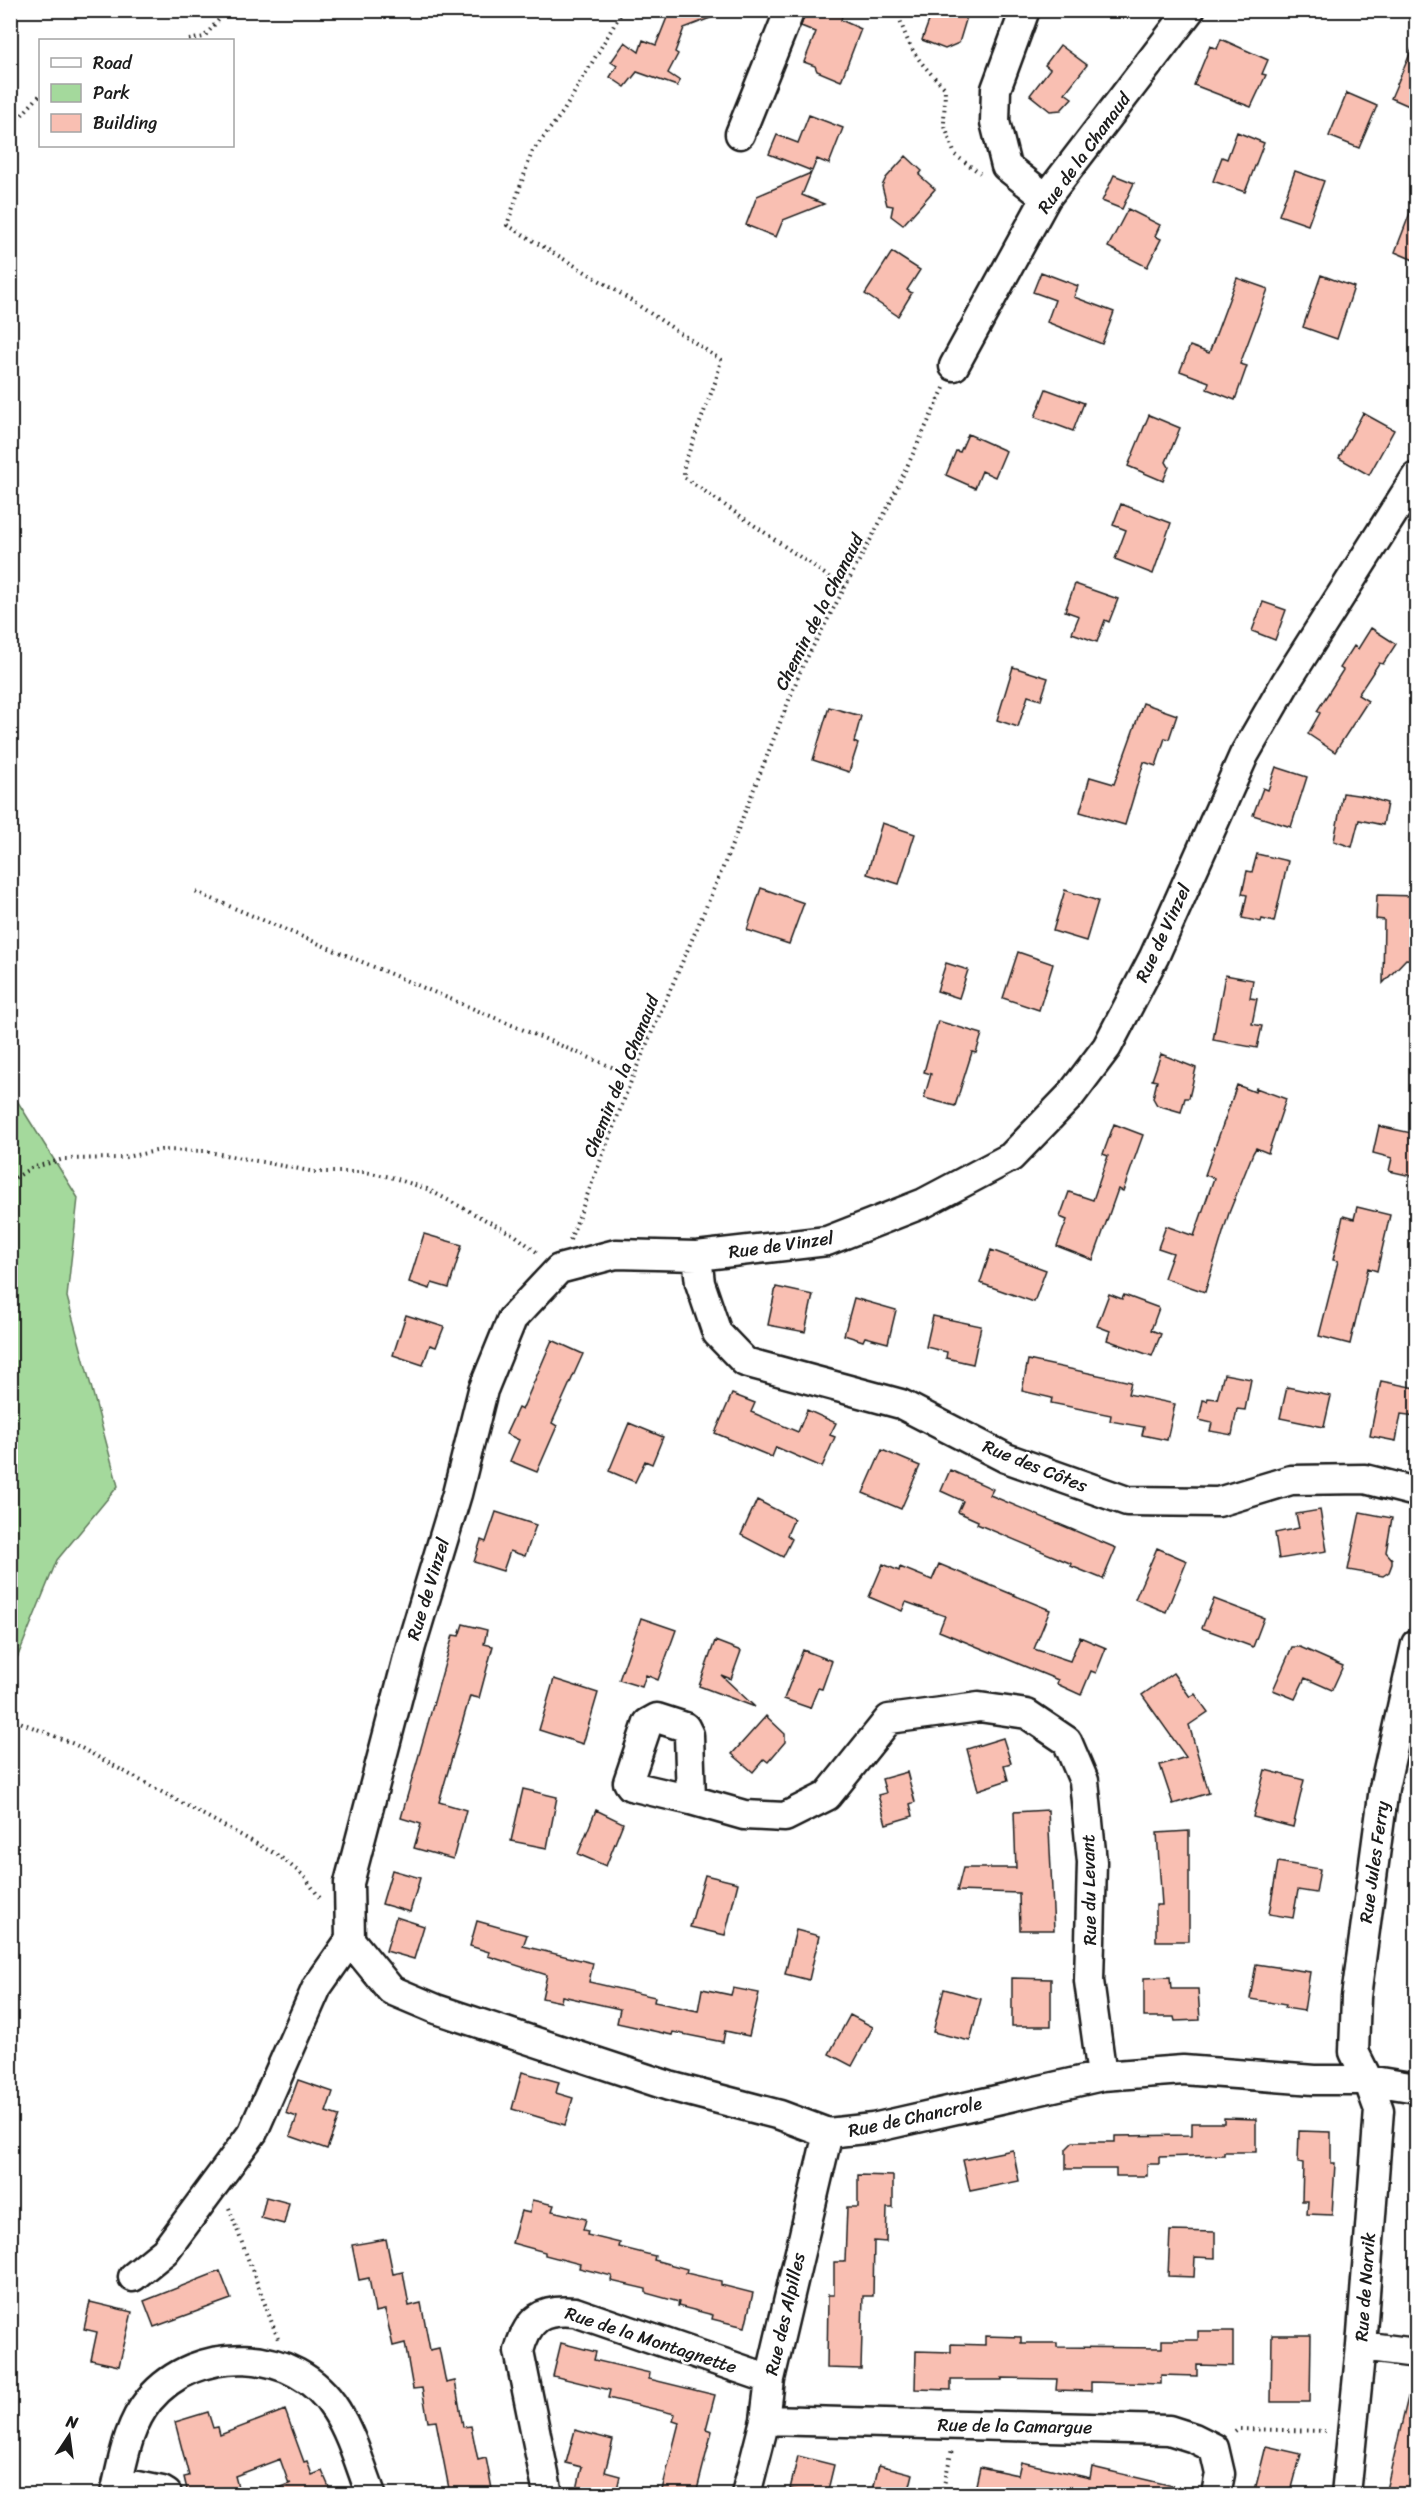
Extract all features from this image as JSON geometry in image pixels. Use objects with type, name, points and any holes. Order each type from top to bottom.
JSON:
[{"type":"street","points":[[740,134],[790,10]]},
{"type":"street","points":[[1024,10],[996,89],[995,122],[1006,165],[1046,198]]},
{"type":"street","name":"Rue de la Chanaud","points":[[954,366],[1046,198],[1190,10]]},
{"type":"street","name":"Rue de Vinzel","points":[[350,1940],[350,1883],[411,1646],[456,1494],[483,1390],[512,1319],[559,1269],[616,1254],[697,1256],[827,1241],[924,1203],[1011,1157],[1071,1096],[1107,1047],[1154,957],[1244,755],[1286,682],[1416,477]]},
{"type":"street","name":"Rue des Côtes","points":[[697,1256],[700,1283],[717,1333],[745,1362],[901,1404],[1006,1458],[1127,1501],[1218,1502],[1292,1480],[1365,1479],[1416,1492]]},
{"type":"street","name":"Rue Jules Ferry","points":[[1368,2080],[1354,2052],[1356,1996],[1384,1788],[1416,1644]]},
{"type":"street","name":"Rue du Levant","points":[[691,1800],[744,1815],[785,1817],[827,1796],[889,1719],[979,1707],[1027,1714],[1067,1741],[1084,1781],[1092,1862],[1089,1981],[1102,2076]]},
{"type":"street","points":[[133,2277],[165,2252],[253,2132],[317,1988],[350,1940]]},
{"type":"street","name":"Rue de Chancrole","points":[[350,1940],[391,1990],[436,2009],[669,2086],[780,2115],[828,2133],[873,2128],[1102,2076],[1183,2070],[1314,2080],[1368,2080],[1416,2088]]},
{"type":"street","name":"Rue de Narvik","points":[[1346,2494],[1361,2346],[1379,2110],[1368,2080]]},
{"type":"street","name":"Rue des Alpilles","points":[[746,2494],[765,2420],[770,2379],[828,2133]]},
{"type":"street","name":"Rue de la Montagnette","points":[[548,2494],[519,2351],[524,2336],[535,2319],[554,2310],[575,2312],[770,2379]]},
{"type":"street","points":[[1361,2346],[1416,2353]]},
{"type":"street","points":[[168,2494],[162,2491],[117,2488],[134,2422],[149,2400],[168,2383],[197,2367],[219,2361],[254,2360],[289,2367],[316,2386],[335,2409],[353,2445],[371,2494]]},
{"type":"street","name":"Rue de la Camargue","points":[[765,2420],[1169,2430],[1194,2438],[1214,2448]]},
{"type":"street","points":[[1214,2448],[1220,2474],[1216,2494]]},
{"type":"path","points":[[196,39],[204,38],[227,10]]},
{"type":"path","points":[[623,10],[563,112],[532,152],[507,225],[612,288],[721,360],[716,380],[684,465],[684,477],[845,588]]},
{"type":"path","points":[[897,10],[909,48],[925,69],[945,88],[944,124],[955,155],[981,174]]},
{"type":"path","points":[[10,128],[39,96]]},
{"type":"path","name":"Chemin de la Chanaud","points":[[559,1269],[633,1076],[722,870],[802,667],[887,509],[954,366]]},
{"type":"path","points":[[196,892],[633,1076]]},
{"type":"path","points":[[10,1181],[31,1168],[64,1158],[121,1158],[160,1150],[204,1151],[246,1157],[315,1172],[365,1172],[390,1176],[427,1189],[516,1236],[559,1269]]},
{"type":"path","points":[[10,1718],[74,1744],[279,1856],[304,1876],[324,1904]]},
{"type":"path","points":[[219,2180],[289,2367]]},
{"type":"path","points":[[942,2494],[957,2425]]},
{"type":"path","points":[[1214,2448],[1239,2429],[1353,2431]]},
{"type":"green space","points":[[11,1091],[78,1198],[67,1297],[118,1486],[57,1560],[11,1673]]},
{"type":"building","points":[[670,10],[726,12],[684,28],[675,52],[678,54],[668,73],[680,81],[677,86],[637,72],[625,87],[610,77],[617,66],[611,62],[625,42],[639,52],[643,40],[656,45]]},
{"type":"building","points":[[806,10],[830,10],[842,16],[841,20],[861,29],[841,81],[817,71],[815,66],[804,62],[816,32],[801,26]]},
{"type":"building","points":[[933,10],[969,10],[959,43],[945,49],[922,40]]},
{"type":"building","points":[[1221,39],[1268,60],[1262,74],[1266,75],[1251,107],[1194,85],[1210,46],[1217,49]]},
{"type":"building","points":[[1416,40],[1416,109],[1391,98]]},
{"type":"building","points":[[1060,45],[1087,65],[1065,93],[1072,98],[1061,110],[1050,111],[1030,95],[1050,69],[1045,65]]},
{"type":"building","points":[[1347,93],[1377,106],[1359,148],[1329,136]]},
{"type":"building","points":[[809,115],[843,128],[829,164],[817,159],[812,171],[769,154],[777,135],[798,143]]},
{"type":"building","points":[[1237,132],[1264,143],[1245,192],[1213,181],[1222,157],[1227,159]]},
{"type":"building","points":[[906,156],[922,171],[919,175],[935,189],[903,225],[891,216],[893,206],[887,205],[882,186],[886,178]]},
{"type":"building","points":[[1295,171],[1324,181],[1308,225],[1279,215]]},
{"type":"building","points":[[811,173],[802,195],[824,204],[783,220],[776,237],[746,225],[757,196]]},
{"type":"building","points":[[1114,175],[1134,183],[1122,209],[1102,201]]},
{"type":"building","points":[[1416,200],[1416,261],[1395,252]]},
{"type":"building","points":[[1128,209],[1160,225],[1155,236],[1161,239],[1147,267],[1108,247]]},
{"type":"building","points":[[892,252],[920,270],[907,290],[912,293],[898,316],[865,294]]},
{"type":"building","points":[[1041,272],[1078,286],[1074,297],[1114,312],[1102,344],[1047,322],[1055,300],[1033,292]]},
{"type":"building","points":[[1321,275],[1354,287],[1337,339],[1303,327]]},
{"type":"building","points":[[1237,278],[1268,289],[1240,364],[1247,366],[1235,400],[1207,389],[1209,382],[1180,371],[1190,346],[1209,353]]},
{"type":"building","points":[[1046,389],[1084,403],[1073,431],[1035,417]]},
{"type":"building","points":[[1363,413],[1394,430],[1369,475],[1339,458]]},
{"type":"building","points":[[1149,415],[1180,428],[1166,462],[1169,467],[1163,481],[1128,466]]},
{"type":"building","points":[[968,434],[1006,451],[995,477],[982,471],[975,488],[946,475],[956,451],[960,452]]},
{"type":"building","points":[[1121,504],[1171,523],[1153,574],[1115,559],[1126,530],[1113,525]]},
{"type":"building","points":[[1075,584],[1118,599],[1109,622],[1105,620],[1097,642],[1072,633],[1079,616],[1065,611]]},
{"type":"building","points":[[1263,602],[1286,610],[1275,640],[1252,631]]},
{"type":"building","points":[[1371,628],[1396,644],[1383,664],[1379,663],[1358,695],[1368,701],[1335,752],[1308,734],[1320,713],[1317,711],[1343,670],[1340,668],[1354,646],[1358,649]]},
{"type":"building","points":[[1013,667],[1048,678],[1041,700],[1028,696],[1018,727],[997,720]]},
{"type":"building","points":[[1143,703],[1177,715],[1169,739],[1165,738],[1156,766],[1144,762],[1125,825],[1080,812],[1090,777],[1114,784]]},
{"type":"building","points":[[829,707],[861,716],[854,742],[858,744],[849,772],[813,760]]},
{"type":"building","points":[[1276,767],[1307,777],[1291,827],[1253,815],[1263,788],[1268,790]]},
{"type":"building","points":[[1343,793],[1387,803],[1383,825],[1359,820],[1352,847],[1334,841]]},
{"type":"building","points":[[882,823],[915,834],[899,884],[867,874]]},
{"type":"building","points":[[1257,854],[1288,861],[1274,922],[1242,918],[1247,895],[1242,894],[1247,871],[1252,872]]},
{"type":"building","points":[[761,888],[804,903],[789,944],[747,930]]},
{"type":"building","points":[[1065,890],[1098,901],[1086,941],[1053,931]]},
{"type":"building","points":[[1377,895],[1416,896],[1416,960],[1406,959],[1383,983],[1384,920],[1376,919]]},
{"type":"building","points":[[1018,952],[1053,964],[1039,1010],[1003,998]]},
{"type":"building","points":[[946,963],[968,970],[959,998],[937,991]]},
{"type":"building","points":[[1225,975],[1253,980],[1250,998],[1257,999],[1252,1024],[1262,1026],[1257,1048],[1213,1040]]},
{"type":"building","points":[[938,1021],[982,1034],[976,1053],[972,1052],[955,1106],[924,1098],[931,1074],[924,1072]]},
{"type":"building","points":[[1161,1054],[1196,1068],[1189,1098],[1185,1098],[1181,1112],[1157,1105],[1153,1098],[1157,1081],[1152,1080]]},
{"type":"building","points":[[1237,1085],[1255,1092],[1256,1088],[1286,1099],[1268,1153],[1256,1148],[1253,1153],[1229,1213],[1205,1292],[1164,1278],[1173,1253],[1158,1248],[1166,1226],[1194,1236],[1214,1178],[1205,1175]]},
{"type":"building","points":[[1114,1124],[1143,1135],[1123,1191],[1118,1189],[1093,1260],[1057,1246],[1067,1220],[1060,1217],[1069,1192],[1093,1200],[1108,1156],[1103,1154]]},
{"type":"building","points":[[1379,1126],[1416,1134],[1416,1177],[1389,1171],[1392,1158],[1373,1153]]},
{"type":"building","points":[[1357,1207],[1390,1215],[1377,1271],[1368,1268],[1350,1344],[1319,1336],[1338,1261],[1333,1260],[1343,1216],[1354,1219]]},
{"type":"building","points":[[424,1234],[462,1245],[449,1288],[432,1283],[430,1289],[409,1282]]},
{"type":"building","points":[[991,1250],[1046,1270],[1034,1302],[980,1283]]},
{"type":"building","points":[[776,1287],[813,1295],[805,1332],[768,1325]]},
{"type":"building","points":[[1109,1294],[1122,1299],[1124,1295],[1159,1308],[1151,1330],[1161,1334],[1152,1356],[1107,1340],[1110,1331],[1097,1326]]},
{"type":"building","points":[[854,1298],[896,1310],[888,1343],[865,1337],[863,1341],[844,1335]]},
{"type":"building","points":[[406,1315],[444,1327],[436,1347],[430,1345],[423,1365],[393,1355]]},
{"type":"building","points":[[933,1316],[981,1326],[973,1364],[946,1358],[947,1352],[926,1347]]},
{"type":"building","points":[[552,1340],[583,1354],[552,1423],[557,1426],[537,1472],[510,1461],[519,1440],[506,1434],[518,1408],[522,1410]]},
{"type":"building","points":[[1028,1360],[1131,1382],[1128,1394],[1175,1404],[1167,1440],[1142,1435],[1144,1427],[1110,1421],[1111,1415],[1051,1403],[1052,1398],[1022,1391]]},
{"type":"building","points":[[1224,1374],[1251,1379],[1245,1410],[1237,1409],[1232,1435],[1210,1431],[1212,1423],[1199,1420],[1203,1400],[1217,1399]]},
{"type":"building","points":[[1381,1381],[1416,1388],[1416,1416],[1401,1414],[1396,1441],[1370,1436]]},
{"type":"building","points":[[1287,1387],[1331,1396],[1324,1427],[1280,1418]]},
{"type":"building","points":[[732,1394],[755,1403],[751,1412],[798,1432],[807,1410],[836,1423],[830,1435],[835,1437],[822,1467],[776,1447],[772,1457],[715,1433]]},
{"type":"building","points":[[629,1423],[663,1437],[652,1464],[645,1461],[635,1482],[609,1471]]},
{"type":"building","points":[[882,1450],[920,1466],[901,1509],[863,1493]]},
{"type":"building","points":[[950,1470],[993,1489],[990,1495],[1116,1548],[1103,1579],[977,1524],[978,1521],[958,1512],[963,1501],[941,1491]]},
{"type":"building","points":[[757,1500],[794,1519],[787,1535],[792,1539],[783,1557],[741,1535]]},
{"type":"building","points":[[1320,1510],[1327,1551],[1279,1559],[1275,1533],[1299,1528],[1296,1514]]},
{"type":"building","points":[[496,1512],[536,1525],[525,1556],[510,1551],[503,1571],[474,1562],[481,1540],[486,1542]]},
{"type":"building","points":[[1360,1512],[1392,1518],[1386,1552],[1392,1559],[1392,1564],[1389,1572],[1383,1576],[1348,1570]]},
{"type":"building","points":[[1157,1548],[1187,1561],[1166,1612],[1135,1599]]},
{"type":"building","points":[[883,1564],[899,1571],[900,1567],[932,1580],[939,1564],[1050,1610],[1034,1649],[1070,1661],[1080,1637],[1106,1648],[1096,1673],[1091,1671],[1081,1695],[1057,1684],[1058,1680],[939,1631],[945,1616],[906,1602],[902,1611],[869,1597]]},
{"type":"building","points":[[1214,1599],[1264,1618],[1253,1647],[1202,1628]]},
{"type":"building","points":[[641,1618],[676,1630],[658,1680],[646,1675],[642,1687],[619,1680]]},
{"type":"building","points":[[463,1624],[487,1630],[484,1644],[493,1646],[479,1698],[470,1696],[439,1802],[466,1810],[453,1859],[414,1848],[421,1824],[401,1818],[453,1635],[459,1636]]},
{"type":"building","points":[[715,1641],[741,1651],[731,1679],[721,1675],[755,1707],[699,1686]]},
{"type":"building","points":[[1292,1647],[1300,1647],[1343,1666],[1332,1690],[1305,1678],[1295,1699],[1273,1690]]},
{"type":"building","points":[[803,1650],[832,1661],[822,1689],[818,1688],[810,1708],[784,1699]]},
{"type":"building","points":[[1173,1673],[1190,1697],[1195,1694],[1208,1712],[1189,1725],[1209,1793],[1173,1804],[1160,1765],[1186,1757],[1142,1695]]},
{"type":"building","points":[[554,1679],[598,1693],[583,1744],[539,1730]]},
{"type":"building","points":[[766,1716],[785,1734],[785,1742],[768,1762],[764,1759],[753,1772],[732,1754]]},
{"type":"building","points":[[1003,1738],[1011,1763],[1004,1765],[1008,1780],[978,1790],[967,1749]]},
{"type":"building","points":[[1265,1770],[1304,1780],[1293,1827],[1253,1817]]},
{"type":"building","points":[[907,1772],[915,1802],[910,1804],[913,1816],[886,1824],[878,1795],[886,1793],[882,1779]]},
{"type":"building","points":[[523,1789],[557,1797],[547,1848],[511,1841]]},
{"type":"building","points":[[596,1810],[623,1823],[606,1866],[578,1854]]},
{"type":"building","points":[[1048,1810],[1054,1930],[1020,1930],[1019,1893],[957,1891],[963,1868],[1016,1868],[1014,1812]]},
{"type":"building","points":[[1189,1831],[1189,1941],[1156,1941],[1156,1905],[1162,1905],[1157,1833]]},
{"type":"building","points":[[1278,1862],[1320,1869],[1316,1893],[1298,1890],[1293,1918],[1269,1914]]},
{"type":"building","points":[[392,1870],[420,1878],[410,1912],[382,1904]]},
{"type":"building","points":[[705,1875],[738,1883],[725,1935],[690,1927]]},
{"type":"building","points":[[396,1917],[424,1926],[414,1959],[386,1951]]},
{"type":"building","points":[[477,1921],[527,1935],[523,1946],[593,1963],[589,1982],[655,1997],[654,2002],[698,2011],[702,1989],[731,1995],[733,1988],[759,1993],[749,2036],[725,2031],[723,2042],[673,2032],[672,2035],[617,2023],[620,2009],[562,1996],[561,2002],[542,1998],[547,1975],[488,1956],[489,1952],[470,1946]]},
{"type":"building","points":[[796,1930],[819,1936],[809,1980],[785,1974]]},
{"type":"building","points":[[1256,1964],[1310,1972],[1304,2011],[1285,2008],[1286,2005],[1250,1999]]},
{"type":"building","points":[[1170,1977],[1171,1989],[1198,1989],[1200,2020],[1175,2021],[1174,2017],[1144,2017],[1144,1978]]},
{"type":"building","points":[[1012,1978],[1051,1979],[1051,2026],[1012,2026]]},
{"type":"building","points":[[944,1989],[981,1999],[970,2041],[933,2032]]},
{"type":"building","points":[[850,2015],[873,2027],[852,2066],[829,2054]]},
{"type":"building","points":[[522,2072],[559,2082],[556,2093],[573,2098],[565,2125],[512,2109]]},
{"type":"building","points":[[298,2080],[333,2092],[326,2112],[339,2116],[327,2149],[290,2136],[297,2117],[286,2113]]},
{"type":"building","points":[[1224,2118],[1256,2119],[1256,2152],[1159,2157],[1159,2164],[1147,2164],[1147,2176],[1116,2176],[1116,2169],[1066,2169],[1066,2149],[1073,2142],[1115,2142],[1115,2136],[1192,2135],[1192,2123],[1224,2123]]},
{"type":"building","points":[[1299,2131],[1331,2132],[1331,2163],[1335,2163],[1332,2215],[1307,2214],[1308,2201],[1302,2201],[1303,2163],[1298,2162]]},
{"type":"building","points":[[1013,2150],[1019,2181],[970,2191],[963,2160]]},
{"type":"building","points":[[858,2175],[893,2176],[893,2208],[887,2208],[886,2242],[874,2241],[873,2296],[863,2296],[861,2369],[827,2368],[828,2295],[834,2295],[834,2262],[845,2262],[847,2207],[858,2207]]},
{"type":"building","points":[[266,2197],[289,2203],[284,2224],[261,2218]]},
{"type":"building","points":[[532,2200],[554,2205],[552,2211],[586,2219],[583,2230],[588,2231],[587,2235],[620,2243],[619,2247],[655,2256],[654,2260],[687,2269],[686,2273],[721,2281],[721,2285],[753,2293],[745,2327],[712,2319],[713,2315],[678,2306],[679,2302],[646,2293],[646,2289],[611,2281],[612,2276],[579,2268],[580,2264],[512,2243],[521,2211],[530,2213]]},
{"type":"building","points":[[1170,2231],[1215,2232],[1215,2258],[1195,2257],[1194,2277],[1168,2276]]},
{"type":"building","points":[[386,2239],[393,2274],[403,2272],[409,2306],[421,2303],[430,2350],[439,2348],[446,2383],[455,2381],[463,2427],[471,2426],[478,2460],[486,2458],[493,2494],[450,2494],[436,2421],[428,2422],[422,2388],[413,2389],[405,2343],[393,2346],[385,2310],[375,2312],[369,2278],[359,2280],[352,2245]]},
{"type":"building","points":[[220,2271],[231,2299],[154,2327],[144,2301]]},
{"type":"building","points":[[90,2302],[132,2312],[119,2366],[91,2360],[97,2332],[84,2329]]},
{"type":"building","points":[[1198,2331],[1233,2331],[1233,2366],[1197,2365],[1197,2376],[1161,2375],[1161,2384],[1091,2382],[1091,2391],[1056,2390],[1057,2379],[1002,2378],[1002,2380],[951,2380],[951,2390],[915,2389],[916,2351],[951,2352],[951,2344],[985,2345],[985,2336],[1021,2337],[1021,2343],[1057,2343],[1057,2347],[1162,2348],[1162,2340],[1198,2340]]},
{"type":"building","points":[[1272,2335],[1311,2335],[1310,2402],[1271,2402]]},
{"type":"building","points":[[561,2343],[596,2352],[594,2360],[650,2373],[649,2379],[715,2395],[706,2429],[712,2431],[696,2494],[661,2494],[679,2423],[673,2421],[675,2414],[608,2398],[610,2390],[553,2376]]},
{"type":"building","points":[[1409,2393],[1416,2394],[1416,2494],[1385,2494]]},
{"type":"building","points":[[285,2410],[304,2462],[307,2461],[312,2475],[322,2471],[332,2494],[265,2494],[289,2484],[280,2459],[235,2476],[238,2487],[234,2488],[236,2494],[188,2494],[184,2477],[189,2476],[175,2422],[208,2412],[213,2428],[218,2427],[220,2435]]},
{"type":"building","points":[[575,2430],[613,2440],[605,2472],[620,2476],[616,2494],[576,2494],[582,2467],[566,2463]]},
{"type":"building","points":[[1266,2446],[1301,2454],[1292,2488],[1288,2494],[1254,2494]]},
{"type":"building","points":[[798,2456],[834,2465],[827,2494],[813,2494],[790,2489]]},
{"type":"building","points":[[1021,2462],[1090,2478],[1092,2467],[1173,2486],[1172,2494],[974,2494],[980,2467],[1018,2475]]},
{"type":"building","points":[[879,2465],[913,2474],[908,2494],[872,2494]]}]
